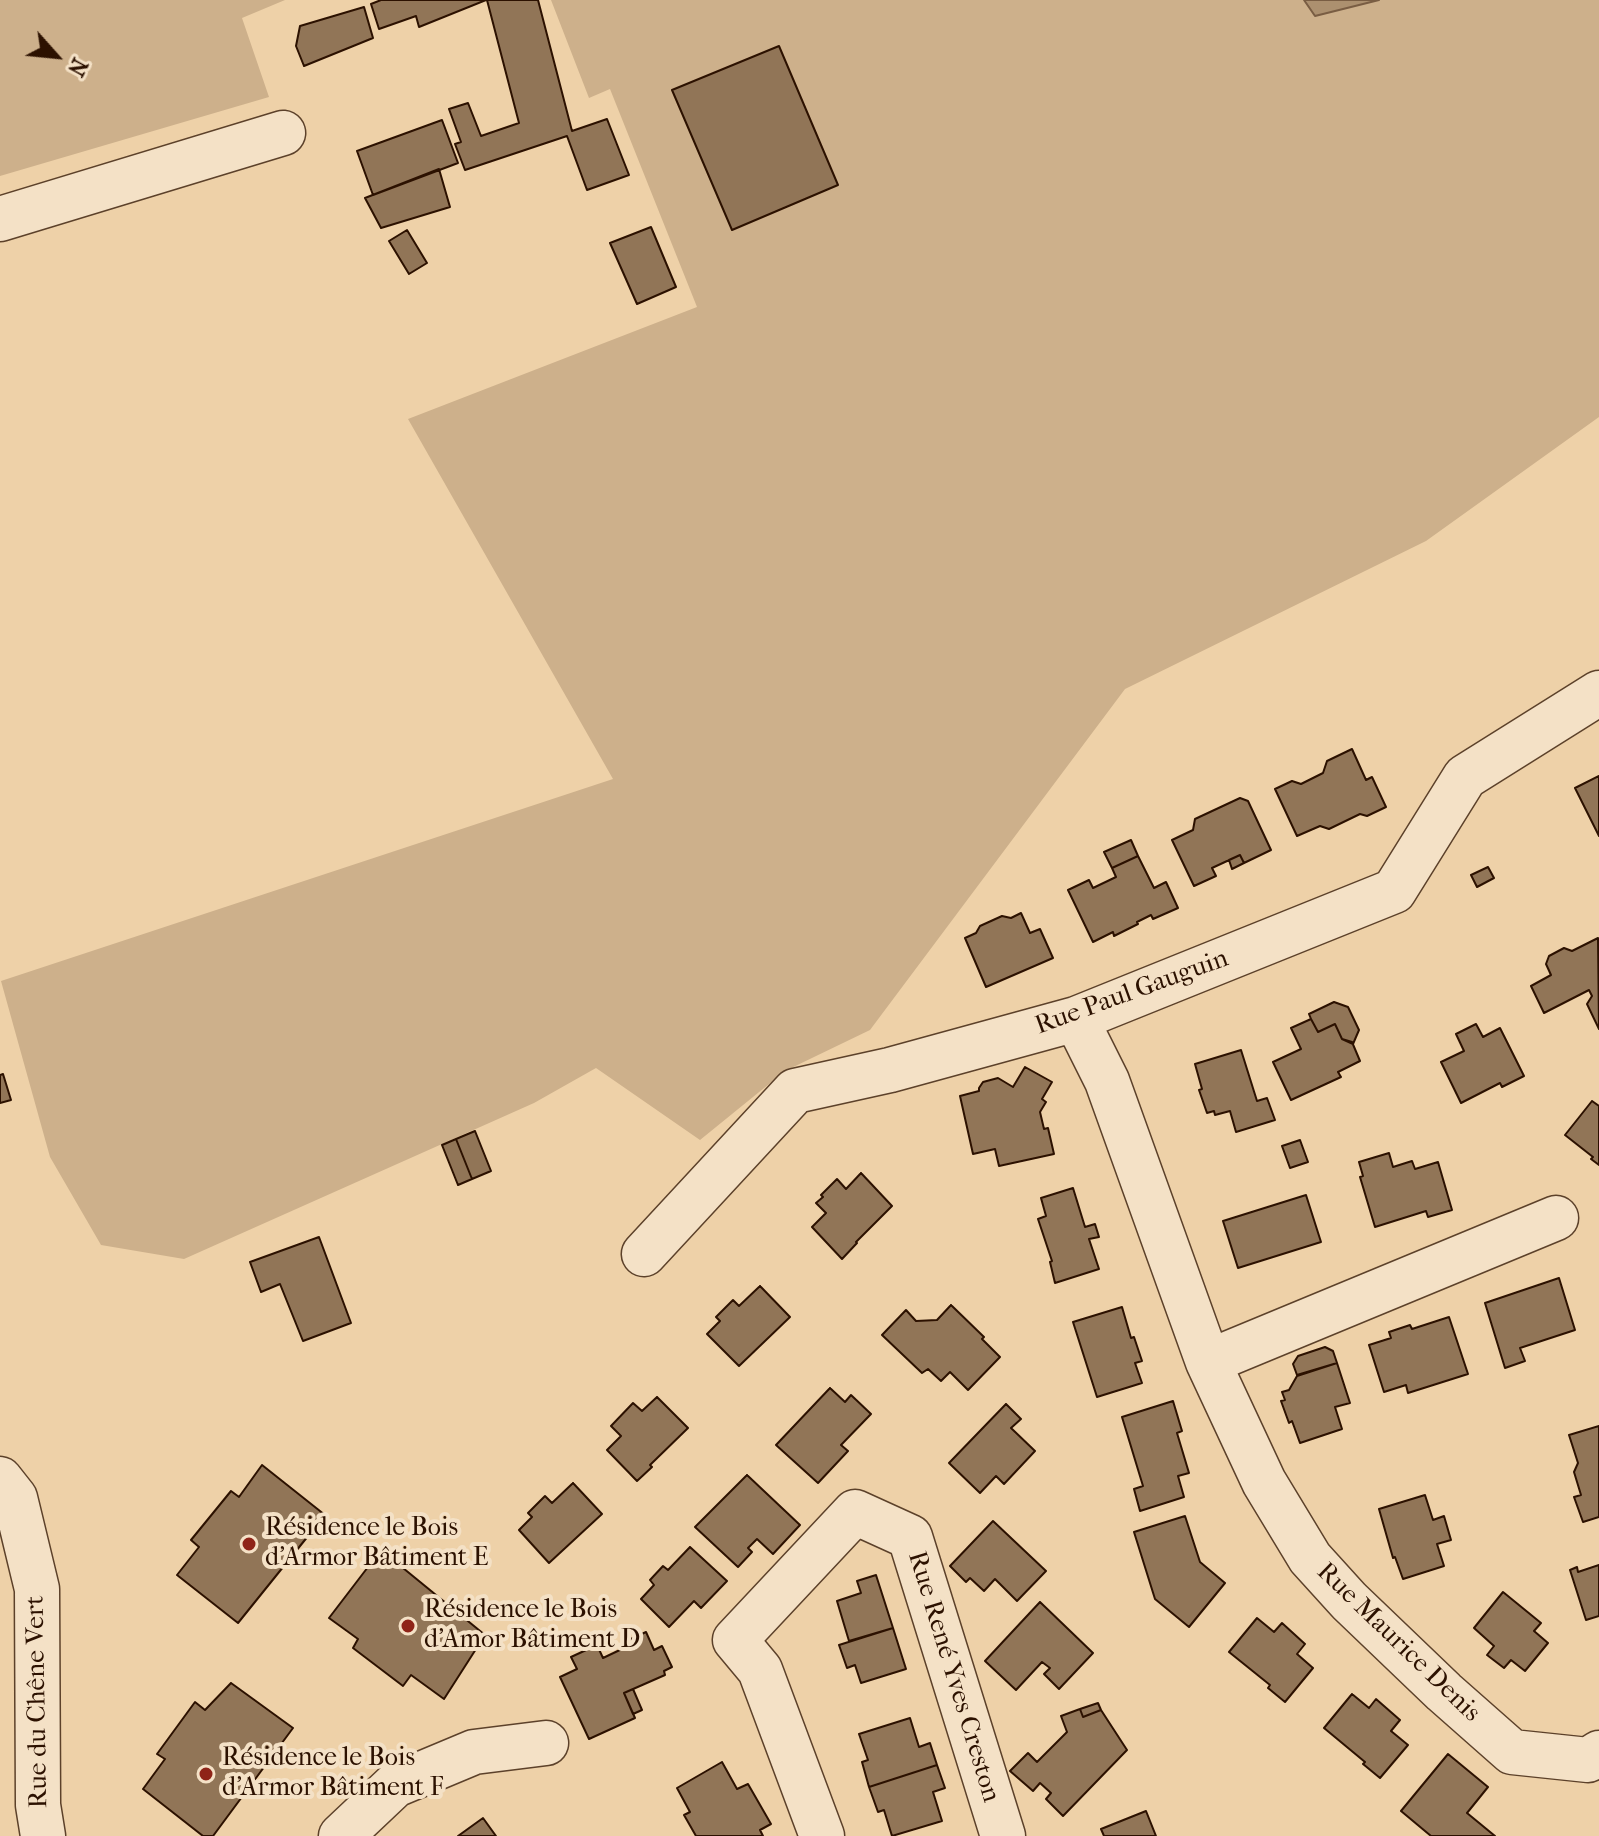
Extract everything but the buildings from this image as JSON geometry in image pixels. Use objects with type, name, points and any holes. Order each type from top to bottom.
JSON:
[{"type":"street","points":[[0,219],[283,133]]},
{"type":"street","name":"Rue Paul Gauguin","points":[[644,1254],[795,1091],[890,1070],[1076,1019],[1394,891],[1465,777],[1599,693]]},
{"type":"street","name":"Rue Maurice Denis","points":[[1076,1019],[1107,1081],[1208,1362],[1264,1482],[1310,1558],[1349,1601],[1512,1752],[1588,1760],[1599,1753]]},
{"type":"street","points":[[1208,1362],[1556,1218]]},
{"type":"street","name":"Rue du Chêne Vert","points":[[0,1479],[15,1498],[37,1589],[38,1805],[43,1836]]},
{"type":"street","name":"Rue René Yves Creston","points":[[822,1836],[760,1670],[735,1640],[855,1512],[910,1537],[1003,1836]]},
{"type":"street","points":[[341,1836],[395,1785],[474,1752],[546,1743]]},
{"type":"shaded area","points":[[0,0],[285,0],[242,18],[269,97],[0,176]]},
{"type":"shaded area","points":[[551,0],[1599,0],[1599,417],[1426,541],[1125,689],[870,1030],[785,1071],[700,1140],[596,1068],[534,1103],[184,1259],[101,1245],[50,1157],[1,981],[613,779],[408,419],[697,307],[610,89],[589,98]]},
{"type":"shaded area","points":[[1304,0],[1379,0],[1315,16]]},
{"type":"place","name":"Résidence le Bois d'Armor Bâtiment E","points":[[249,1544]]},
{"type":"place","name":"Résidence le Bois d'Amor Bâtiment D","points":[[408,1626]]},
{"type":"place","name":"Résidence le Bois d'Armor Bâtiment F","points":[[206,1774]]}]
